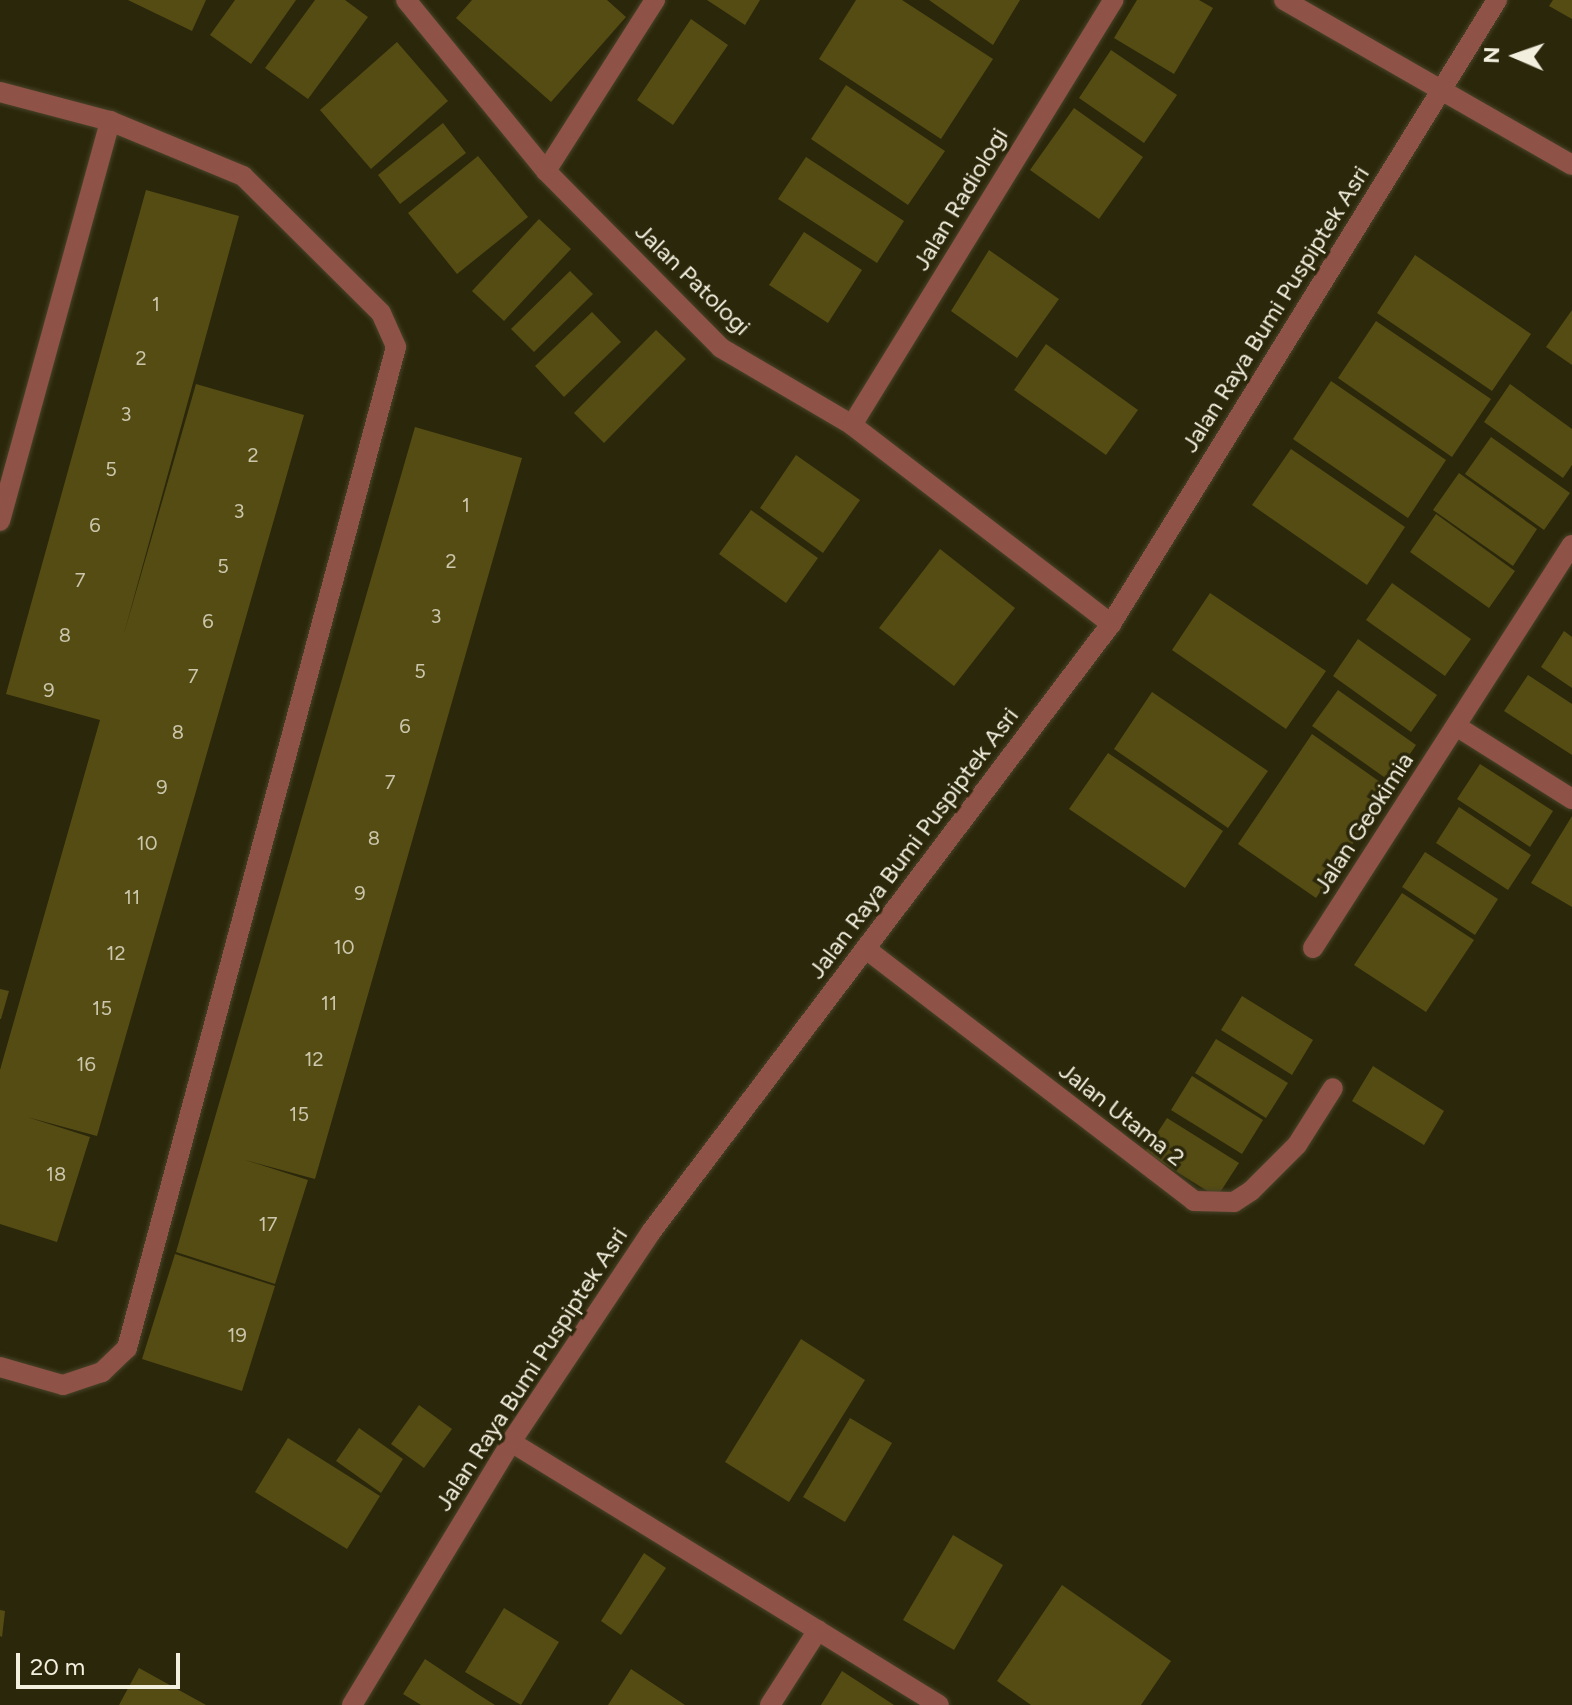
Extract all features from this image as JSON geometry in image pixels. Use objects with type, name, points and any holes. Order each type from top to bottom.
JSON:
[{"type":"street","name":"Jalan Patologi","points":[[406,0],[546,171],[721,348],[852,425],[1111,624]]},
{"type":"street","points":[[546,171],[655,0]]},
{"type":"street","name":"Jalan Radiologi","points":[[852,425],[1113,0]]},
{"type":"street","points":[[1284,0],[1572,165]]},
{"type":"street","name":"Jalan Raya Bumi Puspiptek Asri","points":[[352,1705],[511,1442],[651,1232],[1111,624],[1497,0]]},
{"type":"street","points":[[0,92],[110,121],[243,176],[381,313],[396,347],[127,1348],[102,1372],[63,1385],[0,1367]]},
{"type":"street","points":[[0,521],[110,121]]},
{"type":"street","name":"Jalan Geokimia","points":[[1313,948],[1572,545]]},
{"type":"street","points":[[1456,726],[1572,799]]},
{"type":"street","name":"Jalan Utama 2","points":[[866,949],[1194,1201],[1234,1202],[1251,1191],[1297,1145],[1333,1088]]},
{"type":"street","points":[[511,1442],[939,1705]]},
{"type":"street","points":[[770,1705],[818,1630]]},
{"type":"building","points":[[128,0],[206,0],[192,31]]},
{"type":"building","points":[[235,0],[296,0],[251,64],[210,35]]},
{"type":"building","points":[[315,0],[345,0],[368,17],[308,99],[265,68]]},
{"type":"building","points":[[472,0],[607,0],[626,17],[551,102],[456,18]]},
{"type":"building","points":[[707,0],[760,0],[745,25]]},
{"type":"building","points":[[856,0],[902,0],[993,59],[941,139],[819,59]]},
{"type":"building","points":[[929,0],[1020,0],[993,45]]},
{"type":"building","points":[[1137,0],[1199,0],[1213,8],[1174,74],[1114,38]]},
{"type":"building","points":[[1553,0],[1572,0],[1572,19],[1549,6]]},
{"type":"building","points":[[691,19],[728,45],[673,125],[637,100]]},
{"type":"building","points":[[397,42],[448,101],[371,169],[320,110]]},
{"type":"building","points":[[1111,50],[1177,95],[1144,143],[1079,98]]},
{"type":"building","points":[[846,85],[945,151],[908,205],[811,139]]},
{"type":"building","points":[[1074,108],[1143,157],[1099,219],[1030,170]]},
{"type":"building","points":[[443,123],[466,153],[400,204],[378,175]]},
{"type":"building","points":[[478,156],[528,217],[457,274],[408,213]]},
{"type":"building","points":[[806,157],[904,221],[877,263],[778,199]]},
{"type":"building","points":[[146,190],[239,216],[123,637],[196,384],[304,415],[97,1136],[27,1117],[90,1137],[57,1242],[0,1224],[0,1070],[100,720],[6,694]]},
{"type":"building","points":[[539,219],[571,249],[504,321],[472,291]]},
{"type":"building","points":[[804,232],[862,270],[828,323],[769,285]]},
{"type":"building","points":[[989,250],[1059,299],[1017,358],[951,311]]},
{"type":"building","points":[[1415,255],[1531,334],[1492,391],[1377,313]]},
{"type":"building","points":[[570,271],[593,294],[534,352],[511,329]]},
{"type":"building","points":[[1572,310],[1572,365],[1546,347]]},
{"type":"building","points":[[592,312],[621,342],[564,397],[535,366]]},
{"type":"building","points":[[1376,321],[1491,399],[1452,457],[1338,378]]},
{"type":"building","points":[[656,330],[686,359],[604,443],[574,413]]},
{"type":"building","points":[[1046,344],[1138,410],[1106,455],[1014,390]]},
{"type":"building","points":[[1331,381],[1446,460],[1408,518],[1293,439]]},
{"type":"building","points":[[1510,384],[1572,429],[1572,465],[1563,478],[1484,422]]},
{"type":"building","points":[[415,427],[522,458],[315,1179],[245,1160],[308,1180],[275,1284],[176,1252]]},
{"type":"building","points":[[1491,437],[1570,493],[1544,530],[1465,474]]},
{"type":"building","points":[[1291,449],[1405,527],[1367,585],[1252,505]]},
{"type":"building","points":[[796,455],[860,500],[823,553],[760,508]]},
{"type":"building","points":[[1459,473],[1537,529],[1513,566],[1433,510]]},
{"type":"building","points":[[751,510],[818,558],[786,603],[719,554]]},
{"type":"building","points":[[1436,514],[1515,571],[1489,608],[1410,552]]},
{"type":"building","points":[[940,549],[1015,608],[954,686],[879,628]]},
{"type":"building","points":[[1392,583],[1471,639],[1445,676],[1366,620]]},
{"type":"building","points":[[1210,593],[1326,671],[1286,729],[1172,650]]},
{"type":"building","points":[[1564,631],[1572,637],[1572,688],[1541,667]]},
{"type":"building","points":[[1358,639],[1437,695],[1411,732],[1333,676]]},
{"type":"building","points":[[1528,675],[1572,704],[1572,755],[1504,711]]},
{"type":"building","points":[[1338,690],[1416,745],[1391,782],[1312,726]]},
{"type":"building","points":[[1152,692],[1268,771],[1228,828],[1114,749]]},
{"type":"building","points":[[1312,734],[1390,789],[1316,898],[1238,844]]},
{"type":"building","points":[[1108,753],[1223,831],[1185,888],[1069,809]]},
{"type":"building","points":[[1480,764],[1553,811],[1530,847],[1457,799]]},
{"type":"building","points":[[1459,807],[1531,855],[1508,890],[1436,843]]},
{"type":"building","points":[[1572,816],[1572,907],[1531,883]]},
{"type":"building","points":[[1425,852],[1498,899],[1475,935],[1402,887]]},
{"type":"building","points":[[1402,893],[1474,940],[1426,1012],[1354,965]]},
{"type":"building","points":[[0,989],[9,991],[1,1019],[0,1019]]},
{"type":"building","points":[[1242,996],[1313,1040],[1292,1075],[1221,1030]]},
{"type":"building","points":[[1216,1039],[1288,1083],[1266,1118],[1195,1073]]},
{"type":"building","points":[[1373,1066],[1444,1111],[1424,1145],[1352,1101]]},
{"type":"building","points":[[1192,1076],[1263,1120],[1242,1154],[1171,1110]]},
{"type":"building","points":[[1167,1118],[1239,1163],[1217,1197],[1145,1152]]},
{"type":"building","points":[[175,1254],[275,1286],[242,1391],[142,1359]]},
{"type":"building","points":[[801,1339],[865,1380],[789,1502],[725,1462]]},
{"type":"building","points":[[419,1405],[452,1429],[424,1468],[391,1444]]},
{"type":"building","points":[[850,1418],[892,1443],[845,1522],[803,1497]]},
{"type":"building","points":[[359,1428],[403,1459],[381,1493],[336,1461]]},
{"type":"building","points":[[288,1438],[380,1496],[347,1549],[255,1492]]},
{"type":"building","points":[[953,1535],[1003,1565],[954,1650],[903,1620]]},
{"type":"building","points":[[644,1553],[666,1568],[621,1635],[601,1621]]},
{"type":"building","points":[[1062,1585],[1171,1661],[1141,1705],[1031,1705],[997,1681]]},
{"type":"building","points":[[504,1608],[559,1642],[521,1705],[465,1672]]},
{"type":"building","points":[[0,1610],[5,1611],[2,1637],[0,1636]]},
{"type":"building","points":[[425,1659],[495,1705],[421,1705],[403,1694]]},
{"type":"building","points":[[139,1668],[206,1705],[119,1705]]},
{"type":"building","points":[[631,1669],[685,1705],[608,1705]]},
{"type":"building","points":[[842,1671],[894,1705],[821,1705]]}]
